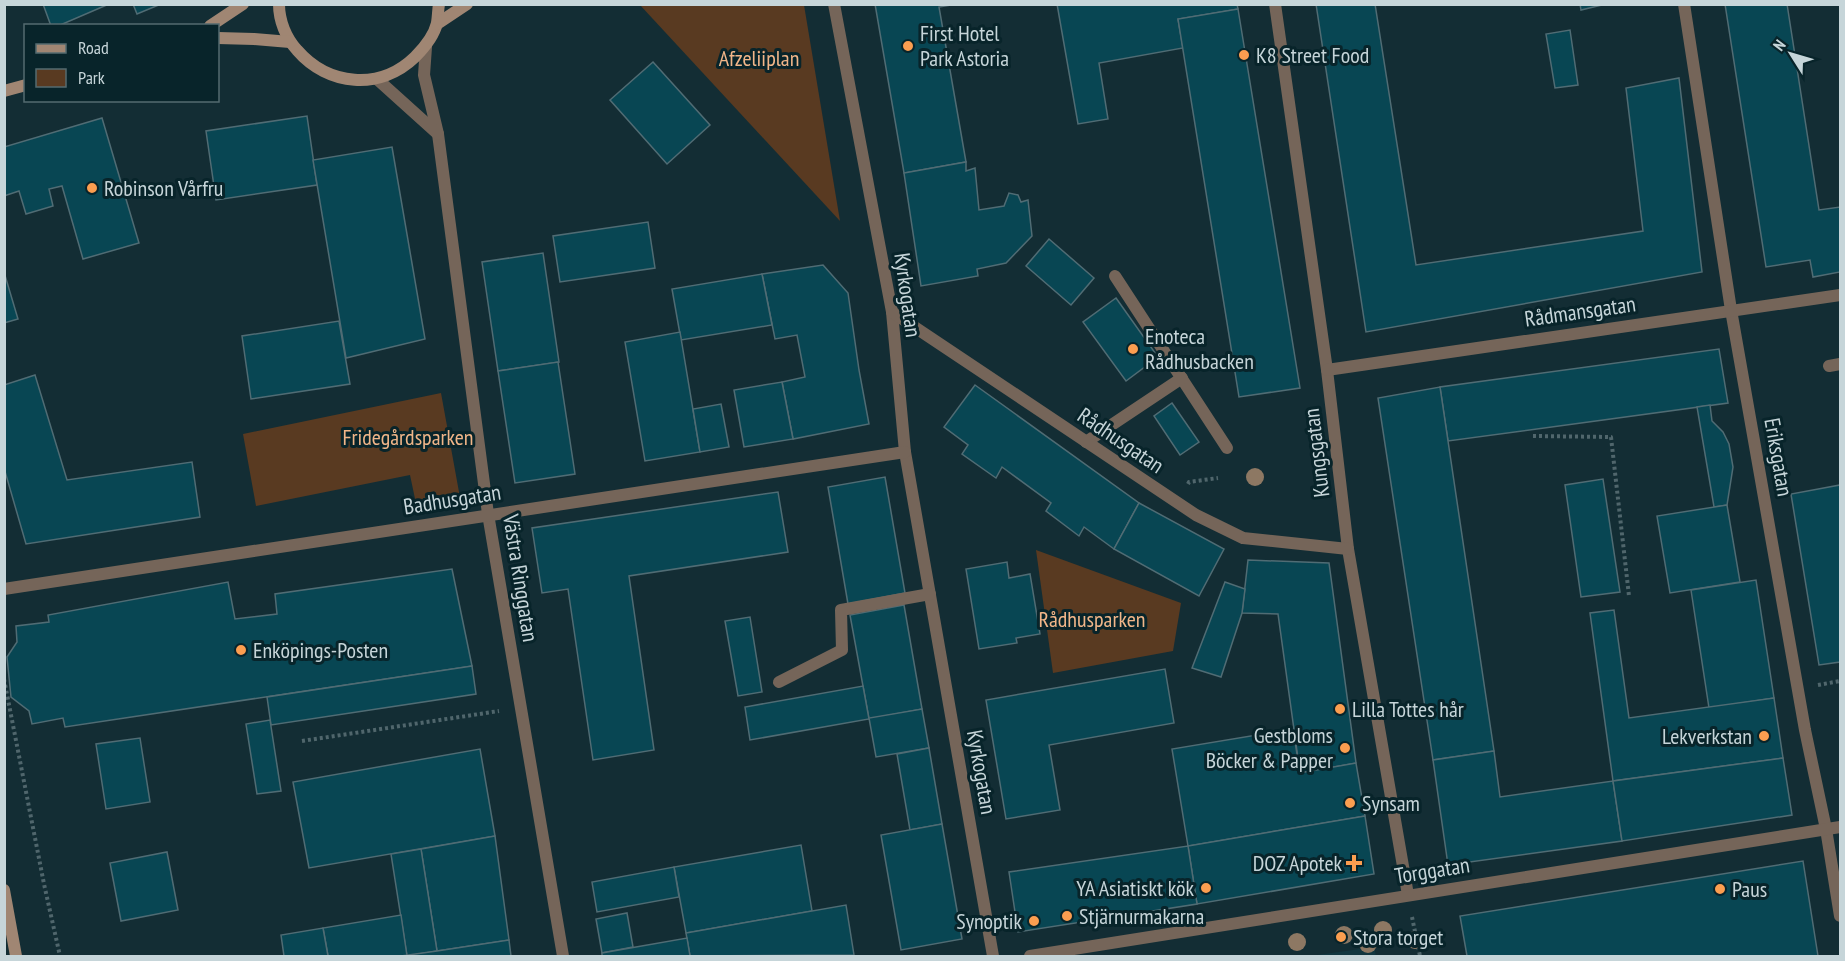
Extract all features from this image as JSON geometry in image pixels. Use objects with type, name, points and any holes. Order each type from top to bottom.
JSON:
[{"type":"street","points":[[213,24],[243,4]]},
{"type":"street","points":[[279,4],[279,15],[290,42],[308,63],[321,72],[349,80],[377,79],[405,66],[426,47],[437,24],[439,4]]},
{"type":"street","points":[[437,24],[467,4]]},
{"type":"street","name":"Kyrkogatan","points":[[834,4],[892,312],[905,452],[993,957]]},
{"type":"street","name":"Kungsgatan","points":[[1275,4],[1327,370],[1348,549],[1408,895]]},
{"type":"street","name":"Eriksgatan","points":[[1684,4],[1731,310],[1840,916]]},
{"type":"street","points":[[219,38],[290,42]]},
{"type":"street","name":"Västra Ringgatan","points":[[426,47],[424,75],[438,135],[488,514],[563,957]]},
{"type":"street","points":[[377,79],[438,135]]},
{"type":"street","points":[[4,91],[24,86]]},
{"type":"street","points":[[1115,276],[1227,448]]},
{"type":"street","name":"Rådmansgatan","points":[[1327,370],[1840,295]]},
{"type":"street","name":"Rådhusgatan","points":[[892,312],[1196,515],[1243,538],[1348,549]]},
{"type":"street","points":[[1086,442],[1182,378]]},
{"type":"street","name":"Badhusgatan","points":[[4,589],[905,452]]},
{"type":"street","points":[[779,682],[842,650],[841,610],[930,594]]},
{"type":"street","name":"Torggatan","points":[[1030,957],[1840,827]]},
{"type":"street","points":[[4,890],[16,957]]},
{"type":"path","points":[[1533,436],[1611,437],[1629,596]]},
{"type":"path","points":[[1189,482],[1218,478]]},
{"type":"path","points":[[4,679],[60,957]]},
{"type":"path","points":[[302,741],[521,707]]},
{"type":"path","points":[[1408,895],[1419,957]]},
{"type":"shaded area","points":[[1374,947],[1376,956],[1310,956]]},
{"type":"green space","name":"Afzeliiplan","points":[[640,5],[804,5],[840,221]]},
{"type":"green space","name":"Fridegårdsparken","points":[[441,393],[461,503],[418,513],[410,475],[256,506],[243,434]]},
{"type":"green space","name":"Rådhusparken","points":[[1036,550],[1181,603],[1173,651],[1053,673]]},
{"type":"building","points":[[43,4],[109,4],[63,24],[50,24]]},
{"type":"building","points":[[133,4],[161,4],[137,14]]},
{"type":"building","points":[[875,4],[957,4],[939,7],[966,162],[904,173]]},
{"type":"building","points":[[1057,4],[1237,4],[1238,9],[1178,19],[1183,48],[1099,63],[1108,119],[1078,124]]},
{"type":"building","points":[[1316,4],[1375,4],[1416,265],[1643,231],[1626,88],[1679,78],[1702,272],[1366,332]]},
{"type":"building","points":[[1580,4],[1606,4],[1581,10]]},
{"type":"building","points":[[1725,4],[1787,4],[1819,210],[1840,207],[1840,272],[1813,277],[1810,260],[1766,267]]},
{"type":"building","points":[[1238,9],[1300,388],[1239,397],[1178,19]]},
{"type":"building","points":[[1570,30],[1578,85],[1555,88],[1546,34]]},
{"type":"building","points":[[653,62],[710,125],[667,164],[610,100]]},
{"type":"building","points":[[307,116],[317,185],[216,200],[206,131]]},
{"type":"building","name":"Robinson Vårfru","points":[[102,118],[139,243],[83,259],[62,186],[49,189],[53,206],[26,214],[19,191],[4,196],[4,147]]},
{"type":"building","points":[[392,147],[425,339],[346,358],[313,160]]},
{"type":"building","points":[[966,162],[966,171],[975,168],[979,210],[1004,206],[1009,193],[1018,195],[1021,202],[1028,200],[1032,236],[1006,263],[977,269],[978,276],[921,286],[904,173]]},
{"type":"building","points":[[648,222],[655,268],[560,282],[553,236]]},
{"type":"building","points":[[1049,239],[1094,278],[1071,305],[1026,266]]},
{"type":"building","points":[[543,253],[559,362],[498,371],[482,262]]},
{"type":"building","points":[[823,265],[848,293],[869,424],[793,439],[782,382],[805,377],[797,335],[775,339],[762,274]]},
{"type":"building","points":[[4,272],[18,319],[4,323]]},
{"type":"building","points":[[762,274],[772,325],[681,340],[672,289]]},
{"type":"building","points":[[1116,298],[1158,357],[1126,381],[1083,322]]},
{"type":"building","points":[[339,321],[350,384],[251,399],[242,336]]},
{"type":"building","points":[[680,332],[700,452],[645,461],[625,342]]},
{"type":"building","points":[[1719,349],[1728,403],[1448,441],[1440,387]]},
{"type":"building","points":[[558,362],[575,474],[515,483],[498,371]]},
{"type":"building","points":[[35,375],[67,480],[192,462],[200,517],[26,544],[4,468],[4,385]]},
{"type":"building","points":[[782,382],[793,439],[744,447],[734,390]]},
{"type":"building","points":[[975,385],[1139,503],[1114,549],[1084,527],[1079,536],[1046,511],[1051,503],[1002,467],[996,478],[962,454],[968,445],[944,427]]},
{"type":"building","points":[[1440,387],[1494,751],[1433,760],[1378,398]]},
{"type":"building","points":[[1172,403],[1199,442],[1180,455],[1154,416]]},
{"type":"building","points":[[721,404],[729,447],[700,452],[693,409]]},
{"type":"building","points":[[1710,405],[1712,421],[1723,432],[1729,444],[1733,467],[1727,505],[1714,507],[1697,407]]},
{"type":"building","points":[[885,477],[905,593],[848,604],[828,487]]},
{"type":"building","points":[[1603,479],[1620,592],[1581,597],[1565,485]]},
{"type":"building","points":[[1840,485],[1840,662],[1819,665],[1791,494]]},
{"type":"building","points":[[778,492],[788,552],[629,576],[654,750],[593,760],[568,589],[542,593],[532,528]]},
{"type":"building","points":[[1139,503],[1224,549],[1199,596],[1114,549]]},
{"type":"building","points":[[1727,505],[1740,582],[1670,593],[1657,516]]},
{"type":"building","points":[[1248,560],[1329,563],[1356,763],[1300,773],[1278,614],[1242,613]]},
{"type":"building","points":[[1007,562],[1009,578],[1030,574],[1040,634],[1016,638],[1017,643],[979,649],[966,569]]},
{"type":"building","name":"Enköpings-Posten","points":[[452,569],[472,666],[65,727],[63,718],[32,724],[29,711],[11,697],[7,657],[17,642],[16,626],[49,622],[48,615],[228,582],[235,619],[277,614],[275,594]]},
{"type":"building","points":[[1756,580],[1774,698],[1709,708],[1691,590]]},
{"type":"building","points":[[1225,582],[1245,589],[1242,613],[1221,677],[1192,668]]},
{"type":"building","points":[[904,605],[922,709],[869,719],[850,615]]},
{"type":"building","points":[[1614,610],[1629,718],[1774,698],[1783,758],[1613,781],[1590,613]]},
{"type":"building","points":[[750,617],[762,692],[738,696],[725,621]]},
{"type":"building","points":[[472,666],[476,694],[271,725],[267,697]]},
{"type":"building","points":[[1165,669],[1174,723],[1049,745],[1060,810],[1006,819],[986,700]]},
{"type":"building","points":[[863,686],[869,719],[750,740],[745,707]]},
{"type":"building","points":[[922,709],[929,748],[876,757],[869,718]]},
{"type":"building","points":[[270,720],[281,791],[257,794],[246,724]]},
{"type":"building","points":[[1293,729],[1300,773],[1356,763],[1365,816],[1188,846],[1172,749]]},
{"type":"building","points":[[140,738],[150,802],[106,809],[96,744]]},
{"type":"building","points":[[929,748],[942,824],[910,830],[897,754]]},
{"type":"building","points":[[480,749],[495,836],[309,868],[293,782]]},
{"type":"building","points":[[1494,751],[1500,797],[1613,781],[1622,841],[1448,865],[1433,760]]},
{"type":"building","points":[[1783,758],[1792,815],[1622,841],[1613,781]]},
{"type":"building","points":[[1365,816],[1374,874],[1197,904],[1188,846]]},
{"type":"building","points":[[942,824],[962,939],[901,950],[881,835]]},
{"type":"building","points":[[495,836],[509,940],[437,951],[421,849]]},
{"type":"building","points":[[801,845],[812,911],[686,933],[674,867]]},
{"type":"building","points":[[1188,846],[1197,904],[1018,932],[1009,872]]},
{"type":"building","points":[[421,849],[437,951],[407,956],[391,854]]},
{"type":"building","points":[[167,852],[178,910],[121,921],[110,863]]},
{"type":"building","name":"Paus","points":[[1803,861],[1818,956],[1467,956],[1460,916]]},
{"type":"building","points":[[674,867],[679,897],[597,912],[592,882]]},
{"type":"building","points":[[846,905],[854,955],[690,956],[686,933]]},
{"type":"building","points":[[627,913],[633,947],[602,953],[596,919]]},
{"type":"building","points":[[401,915],[407,956],[328,956],[323,928]]},
{"type":"building","points":[[323,928],[328,956],[284,956],[281,935]]},
{"type":"building","points":[[687,938],[690,956],[602,956],[602,953]]},
{"type":"building","points":[[509,940],[511,956],[401,956],[437,951]]},
{"type":"place","name":"First Hotel Park Astoria","points":[[908,46]]},
{"type":"place","name":"K8 Street Food","points":[[1244,55]]},
{"type":"place","name":"Robinson Vårfru","points":[[92,188]]},
{"type":"place","name":"Enoteca Rådhusbacken","points":[[1133,349]]},
{"type":"place","name":"Enköpings-Posten","points":[[241,650]]},
{"type":"place","name":"Lilla Tottes hår","points":[[1340,709]]},
{"type":"place","name":"Lekverkstan","points":[[1764,736]]},
{"type":"place","name":"Gestbloms Böcker & Papper","points":[[1345,748]]},
{"type":"place","name":"Synsam","points":[[1350,803]]},
{"type":"place","name":"DOZ Apotek","points":[[1354,863]]},
{"type":"place","name":"YA Asiatiskt kök","points":[[1206,888]]},
{"type":"place","name":"Paus","points":[[1720,889]]},
{"type":"place","name":"Stjärnurmakarna","points":[[1067,916]]},
{"type":"place","name":"Synoptik","points":[[1034,921]]},
{"type":"place","name":"Stora torget","points":[[1341,937]]}]
